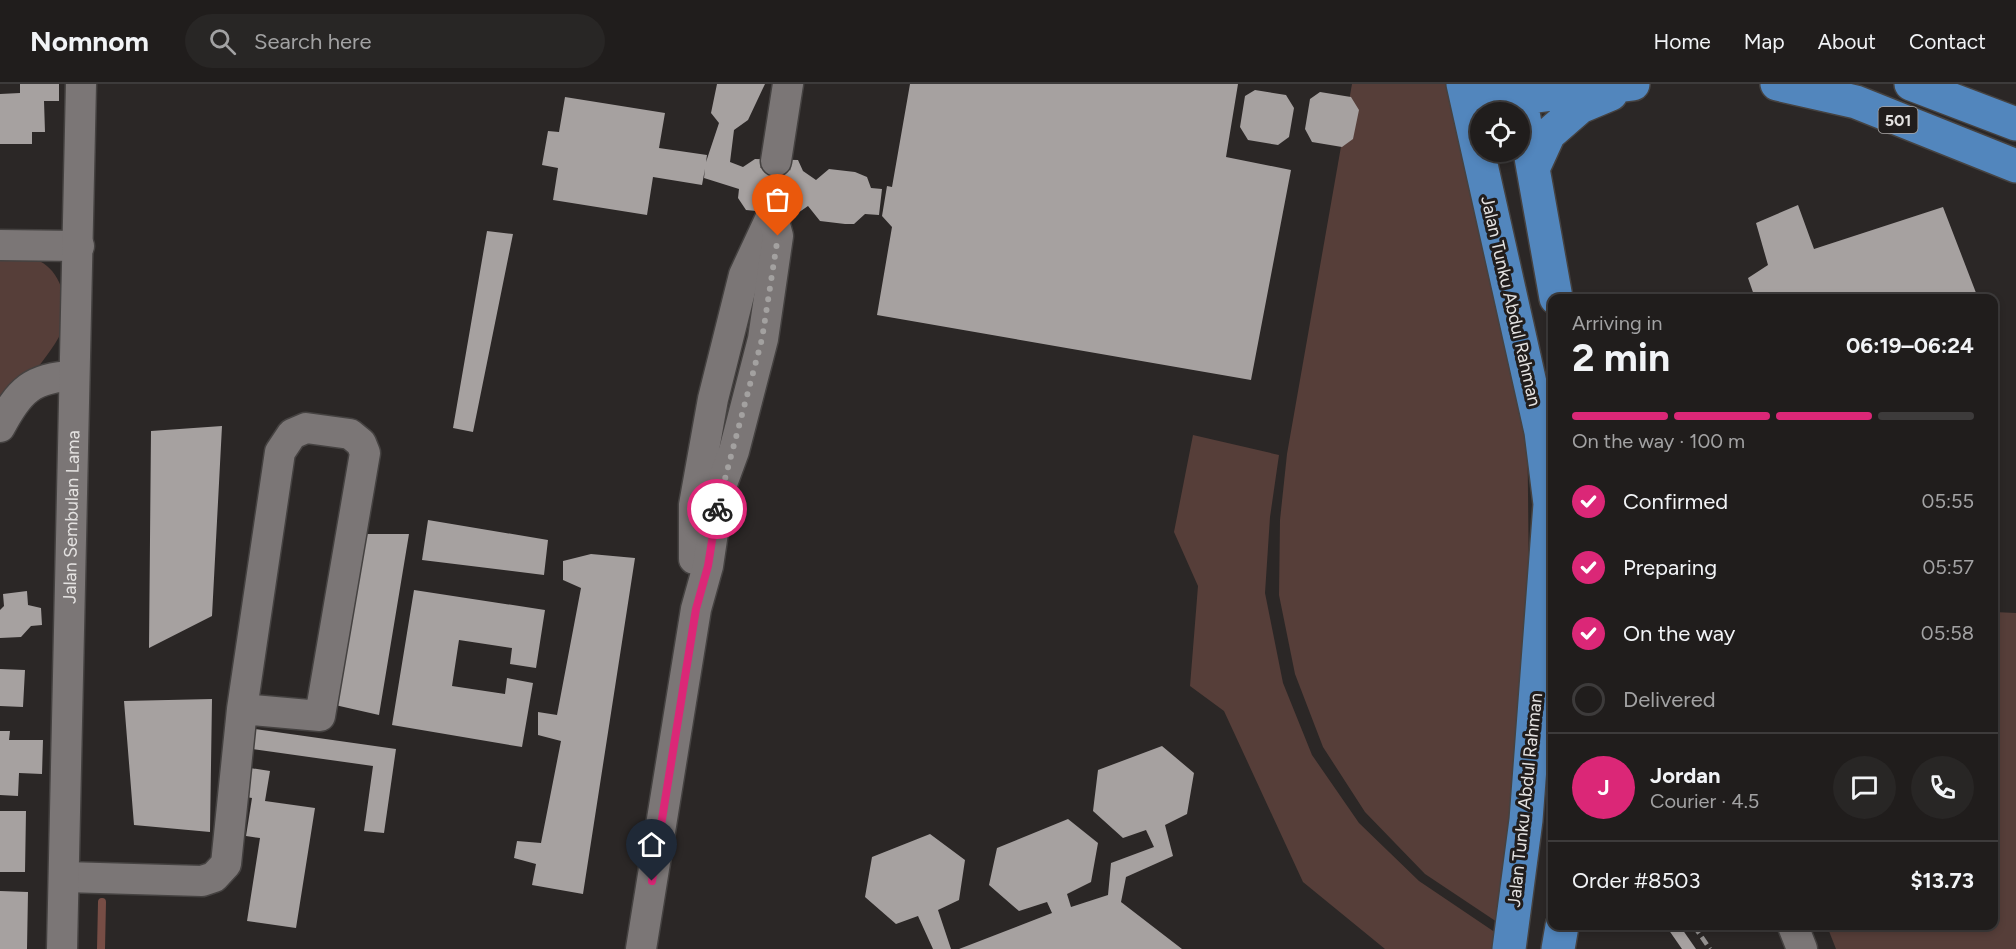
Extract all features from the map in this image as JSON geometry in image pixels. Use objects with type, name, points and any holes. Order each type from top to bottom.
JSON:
[{"type":"main road","name":"Jalan Tunku Abdul Rahman","points":[[1463,84],[1541,432],[1548,488]]},
{"type":"main road","points":[[1483,102],[1483,93],[1489,84],[1497,94],[1634,84]]},
{"type":"main road","points":[[1533,169],[1548,134],[1580,107],[1634,84]]},
{"type":"main road","name":"501","points":[[1777,84],[1856,102],[2016,166]]},
{"type":"main road","name":"501","points":[[1911,84],[2016,124]]},
{"type":"main road","points":[[1519,91],[1555,294]]},
{"type":"main road","points":[[1490,162],[1507,280]]},
{"type":"main road","name":"Jalan Tunku Abdul Rahman","points":[[1509,949],[1526,820],[1548,530]]},
{"type":"main road","points":[[1558,949],[1561,930]]},
{"type":"street","name":"Jalan Sembulan Lama","points":[[62,949],[81,84]]},
{"type":"street","points":[[776,161],[788,84]]},
{"type":"street","points":[[641,949],[696,609],[708,566],[719,492],[734,451],[762,339],[778,236],[772,214],[744,275],[708,424],[694,505],[696,609]]},
{"type":"street","points":[[0,244],[79,246]]},
{"type":"street","points":[[0,427],[14,401],[37,381],[53,376],[74,376]]},
{"type":"street","points":[[65,877],[174,882],[202,881],[214,877],[226,864],[242,709],[280,452],[292,434],[306,428],[350,434],[361,443],[364,453],[320,716],[242,709]]},
{"type":"street","points":[[1795,930],[1802,949]]},
{"type":"shaded area","points":[[1352,84],[1449,84],[1527,399],[1529,588],[1503,926],[1425,874],[1365,812],[1323,747],[1295,674],[1279,595],[1280,520],[1287,454]]},
{"type":"shaded area","points":[[0,259],[32,259],[49,268],[64,294],[66,314],[65,323],[55,344],[0,412]]},
{"type":"shaded area","points":[[1193,435],[1279,455],[1270,517],[1265,593],[1283,683],[1312,755],[1359,823],[1419,881],[1502,937],[1500,949],[1385,949],[1303,882],[1224,711],[1190,686],[1198,586],[1174,532]]},
{"type":"shaded area","points":[[1998,612],[2016,613],[2016,949],[1836,949],[1829,930],[1998,930]]},
{"type":"building","points":[[20,84],[59,84],[59,101],[44,101],[45,132],[32,132],[32,144],[0,144],[0,94],[20,93]]},
{"type":"building","points":[[717,84],[765,84],[748,120],[734,130],[730,162],[743,167],[755,159],[798,160],[803,171],[816,180],[829,169],[855,172],[867,177],[871,188],[882,189],[879,215],[865,214],[854,224],[845,224],[820,221],[808,206],[795,215],[746,210],[738,198],[739,189],[704,178],[705,169],[702,185],[653,177],[647,215],[553,200],[558,168],[542,165],[548,131],[559,132],[565,97],[665,113],[659,148],[707,155],[706,162],[719,123],[711,113]]},
{"type":"building","points":[[910,84],[1238,84],[1226,157],[1291,170],[1251,380],[877,315],[892,227],[882,216],[887,186],[892,187]]},
{"type":"building","points":[[1255,90],[1286,95],[1294,108],[1289,137],[1278,145],[1248,140],[1240,127],[1245,96]]},
{"type":"building","points":[[1320,92],[1351,97],[1359,110],[1353,139],[1342,147],[1312,142],[1305,129],[1310,99]]},
{"type":"building","points":[[1798,205],[1814,249],[1943,207],[1976,294],[1754,294],[1748,278],[1768,265],[1756,223]]},
{"type":"building","points":[[487,231],[513,234],[473,432],[453,428]]},
{"type":"building","points":[[222,426],[212,616],[149,648],[151,431]]},
{"type":"building","points":[[428,520],[548,540],[544,575],[422,560]]},
{"type":"building","points":[[366,534],[409,534],[379,715],[335,705]]},
{"type":"building","points":[[591,554],[635,558],[583,894],[532,885],[536,864],[514,858],[517,841],[541,843],[561,741],[538,735],[538,712],[557,715],[581,588],[563,580],[563,561]]},
{"type":"building","points":[[414,590],[545,610],[536,668],[510,664],[512,648],[459,640],[452,686],[505,694],[507,678],[533,683],[522,747],[392,725]]},
{"type":"building","points":[[27,591],[28,605],[41,608],[42,625],[31,626],[21,637],[0,638],[0,610],[4,606],[3,594]]},
{"type":"building","points":[[0,669],[25,670],[23,707],[0,706]]},
{"type":"building","points":[[212,699],[210,832],[134,825],[124,701]]},
{"type":"building","points":[[255,729],[396,749],[384,833],[364,831],[373,766],[252,749]]},
{"type":"building","points":[[0,731],[10,731],[9,740],[43,740],[42,774],[19,773],[18,796],[0,795]]},
{"type":"building","points":[[1162,746],[1194,773],[1187,814],[1165,825],[1173,856],[1126,877],[1121,902],[1182,949],[959,949],[1052,913],[1047,902],[1019,911],[989,885],[997,848],[1068,819],[1098,843],[1091,882],[1067,894],[1071,907],[1108,895],[1111,863],[1154,847],[1146,830],[1123,838],[1093,811],[1098,770]]},
{"type":"building","points":[[250,768],[270,771],[265,801],[315,808],[296,928],[247,921],[260,838],[246,836],[252,798],[246,797]]},
{"type":"building","points":[[0,811],[26,811],[25,872],[0,872]]},
{"type":"building","points":[[930,834],[965,860],[959,900],[938,910],[951,949],[933,949],[918,916],[896,924],[865,897],[872,857]]},
{"type":"building","points":[[0,891],[28,892],[27,949],[0,949]]},
{"type":"building","points":[[1669,930],[1683,930],[1696,949],[1682,949]]},
{"type":"waterway","points":[[101,949],[102,902]]},
{"type":"tunnel","points":[[772,214],[776,161]]},
{"type":"railway","points":[[1697,930],[1710,949]]},
{"type":"way so far","points":[[717,509],[719,492],[734,451],[762,339],[778,236]]},
{"type":"route","points":[[652,881],[696,609],[708,566],[717,509]]}]
